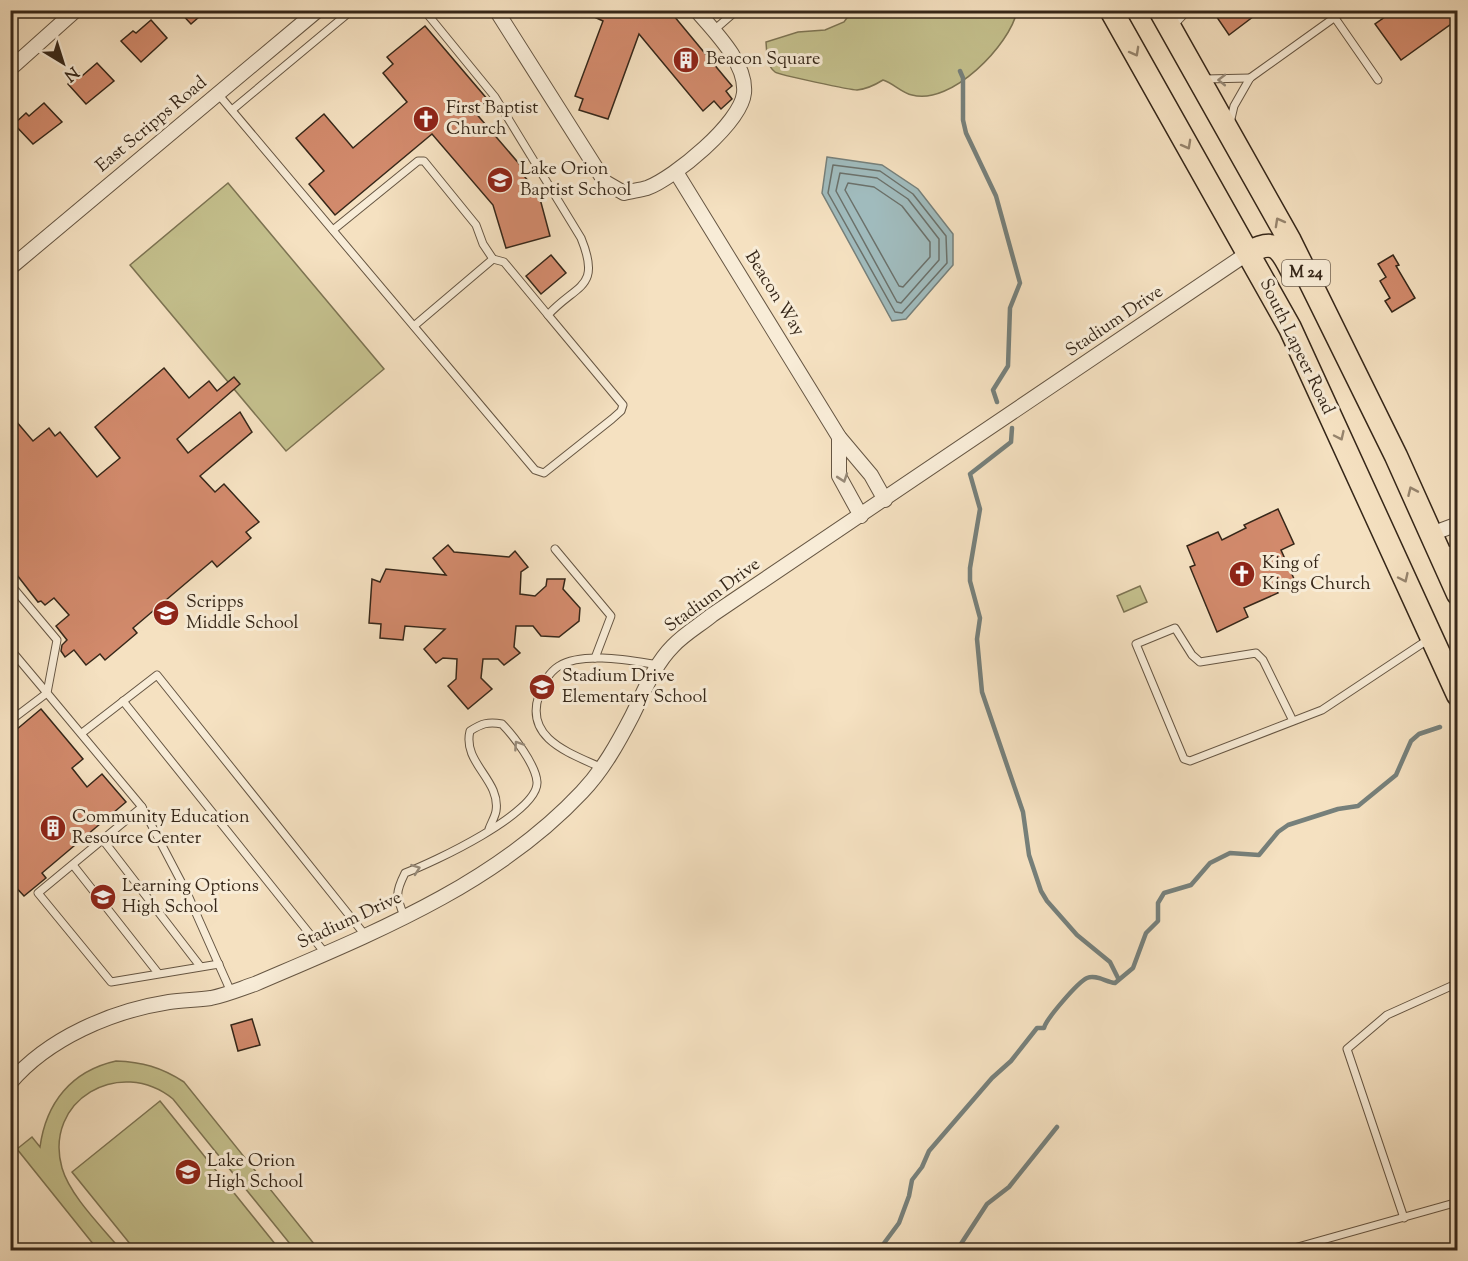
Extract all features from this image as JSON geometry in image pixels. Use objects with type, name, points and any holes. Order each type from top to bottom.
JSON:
[{"type":"main road","name":"South Lapeer Road","points":[[1111,10],[1290,328],[1443,649],[1458,694]]},
{"type":"main road","name":"M 24","points":[[1165,20],[1290,241],[1357,376],[1431,534],[1450,555],[1458,594]]},
{"type":"main road","points":[[1248,253],[1263,244],[1272,245],[1281,252],[1329,345],[1357,376]]},
{"type":"street","points":[[10,69],[76,10]]},
{"type":"street","name":"East Scripps Road","points":[[10,268],[318,10]]},
{"type":"street","points":[[496,10],[605,182],[624,193],[648,188],[676,172],[723,130],[737,110],[744,93],[739,69],[696,10]]},
{"type":"street","name":"Beacon Way","points":[[676,172],[812,388],[839,437],[871,476],[885,500]]},
{"type":"street","name":"Stadium Drive","points":[[10,1083],[38,1057],[68,1037],[123,1012],[231,993],[365,935],[446,896],[508,858],[565,809],[602,768],[659,665],[673,646],[712,615],[1248,253]]},
{"type":"street","name":"Beacon Way","points":[[839,437],[839,476],[861,516]]},
{"type":"street","points":[[1431,534],[1458,524]]},
{"type":"lane","points":[[232,110],[352,10]]},
{"type":"lane","points":[[424,10],[495,97],[581,238],[589,257],[590,270],[585,283],[548,315]]},
{"type":"lane","points":[[713,31],[737,10]]},
{"type":"lane","points":[[1165,20],[1188,10]]},
{"type":"lane","points":[[1228,131],[1234,106],[1250,78],[1345,10]]},
{"type":"lane","points":[[1335,18],[1378,80]]},
{"type":"lane","points":[[1195,72],[1205,79],[1214,80],[1250,78]]},
{"type":"lane","points":[[218,94],[535,470],[544,473],[621,411],[623,405],[504,262],[493,259],[483,244],[476,225],[424,161],[418,162],[333,230]]},
{"type":"lane","points":[[414,326],[493,259]]},
{"type":"lane","points":[[555,549],[611,616],[595,658]]},
{"type":"lane","points":[[10,584],[57,640],[47,693],[10,721]]},
{"type":"lane","points":[[1293,721],[1263,660],[1256,653],[1200,662],[1192,655],[1175,628],[1136,644],[1186,761],[1293,721],[1329,706],[1387,664],[1443,649]]},
{"type":"lane","points":[[10,649],[142,807],[187,893],[231,993]]},
{"type":"lane","points":[[602,768],[555,746],[538,728],[536,704],[545,679],[560,665],[595,658],[659,665]]},
{"type":"lane","points":[[82,733],[157,675],[365,935]]},
{"type":"lane","points":[[123,701],[325,953]]},
{"type":"lane","points":[[404,916],[396,897],[397,888],[405,873],[432,863],[489,829],[529,801],[536,790],[537,780],[510,732],[502,723],[492,722],[480,724],[470,731],[467,742],[474,762],[493,789],[496,810],[489,829]]},
{"type":"lane","points":[[142,807],[38,893],[111,982],[219,964]]},
{"type":"lane","points":[[103,840],[200,966]]},
{"type":"lane","points":[[73,864],[158,973]]},
{"type":"lane","points":[[1404,1218],[1347,1049],[1387,1015],[1458,984]]},
{"type":"lane","points":[[1287,1251],[1458,1202]]},
{"type":"shaded area","points":[[1017,10],[1012,25],[1003,40],[976,70],[961,82],[944,91],[927,96],[908,94],[883,80],[857,90],[789,76],[772,69],[766,42],[798,32],[825,30],[844,22],[852,11]]},
{"type":"shaded area","points":[[228,183],[384,369],[286,451],[130,265]]},
{"type":"shaded area","points":[[1140,586],[1147,602],[1124,612],[1117,596]]},
{"type":"shaded area","points":[[116,1061],[151,1066],[184,1082],[319,1250],[295,1250],[173,1099],[152,1087],[131,1082],[110,1084],[90,1092],[75,1105],[64,1122],[59,1144],[62,1168],[72,1190],[121,1250],[98,1250],[17,1149],[32,1137],[40,1147],[48,1116],[63,1091],[86,1072]]},
{"type":"shaded area","points":[[160,1101],[280,1250],[135,1250],[72,1172]]},
{"type":"water","points":[[827,157],[882,165],[918,189],[953,234],[953,265],[906,319],[892,321],[822,193]]},
{"type":"building","points":[[178,10],[207,10],[191,24]]},
{"type":"building","name":"Beacon Square","points":[[579,10],[669,10],[732,86],[726,91],[732,99],[721,109],[714,101],[703,111],[639,34],[608,119],[579,110],[583,99],[575,96],[603,21]]},
{"type":"building","points":[[1212,10],[1262,10],[1229,35]]},
{"type":"building","points":[[1395,10],[1458,10],[1458,19],[1401,60],[1375,24]]},
{"type":"building","points":[[151,20],[167,38],[141,62],[121,41],[133,31],[136,33]]},
{"type":"building","name":"First Baptist Church","points":[[425,26],[488,100],[474,111],[527,173],[524,176],[532,185],[535,197],[539,195],[550,236],[506,248],[493,205],[432,134],[335,215],[309,184],[324,171],[296,138],[324,114],[353,148],[407,102],[383,73],[393,64],[387,57]]},
{"type":"building","points":[[97,63],[114,81],[86,104],[68,84],[79,73],[82,76]]},
{"type":"building","points":[[44,103],[62,122],[33,144],[14,124],[26,113],[29,116]]},
{"type":"building","points":[[551,255],[566,273],[541,294],[526,276]]},
{"type":"building","points":[[1393,255],[1399,265],[1396,266],[1415,298],[1392,312],[1385,301],[1390,298],[1380,281],[1386,277],[1378,264]]},
{"type":"building","name":"Scripps Middle School","points":[[164,368],[189,398],[209,381],[217,391],[234,377],[240,384],[177,439],[188,453],[240,412],[252,432],[200,476],[215,492],[224,484],[259,522],[246,532],[251,538],[217,567],[212,561],[133,628],[137,633],[105,660],[100,654],[86,665],[74,650],[65,657],[61,651],[62,645],[67,640],[56,626],[69,615],[54,598],[45,605],[41,601],[38,602],[10,566],[10,533],[17,527],[10,519],[10,414],[33,441],[49,428],[55,436],[60,432],[97,477],[120,458],[95,427]]},
{"type":"building","name":"King of Kings Church","points":[[1278,509],[1294,544],[1281,550],[1295,581],[1276,589],[1278,593],[1244,608],[1248,617],[1217,632],[1190,567],[1195,565],[1187,546],[1218,532],[1222,540],[1246,528],[1244,525]]},
{"type":"building","points":[[448,545],[454,552],[509,557],[515,551],[528,567],[521,572],[520,594],[535,596],[546,586],[547,579],[565,579],[563,589],[580,608],[579,621],[559,637],[541,636],[533,626],[516,626],[514,647],[520,653],[504,665],[498,659],[483,659],[481,678],[492,689],[468,709],[448,686],[456,679],[457,659],[443,658],[436,663],[424,649],[445,629],[405,626],[403,640],[380,638],[381,624],[369,623],[372,579],[380,582],[386,569],[446,575],[433,558]]},
{"type":"building","name":"Community Education Resource Center","points":[[41,709],[83,759],[72,768],[87,787],[102,774],[126,802],[42,873],[46,878],[24,896],[10,881],[10,735]]},
{"type":"building","points":[[252,1019],[260,1045],[238,1051],[231,1025]]},
{"type":"waterway","points":[[960,71],[963,78],[963,120],[966,133],[996,196],[1020,283],[1010,308],[1008,366],[993,390],[997,402]]},
{"type":"waterway","points":[[1012,428],[1011,442],[970,474],[980,509],[970,581],[980,618],[977,639],[982,692],[1023,812],[1029,855],[1041,891],[1077,935],[1110,962],[1118,978]]},
{"type":"waterway","points":[[879,1250],[899,1223],[912,1180],[922,1167],[929,1151],[992,1078],[1011,1061],[1037,1028],[1044,1028],[1056,1009],[1083,981],[1094,977],[1115,983],[1133,968],[1146,933],[1158,921],[1158,903],[1164,893],[1191,885],[1210,863],[1230,853],[1259,855],[1278,832],[1288,825],[1338,809],[1358,806],[1396,775],[1411,741],[1419,734],[1440,727]]},
{"type":"waterway","points":[[957,1250],[987,1204],[1009,1187],[1057,1127]]},
{"type":"place","name":"Beacon Square","points":[[686,60]]},
{"type":"place","name":"First Baptist Church","points":[[426,119]]},
{"type":"place","name":"Lake Orion Baptist School","points":[[500,180]]},
{"type":"place","name":"King of Kings Church","points":[[1242,574]]},
{"type":"place","name":"Scripps Middle School","points":[[166,613]]},
{"type":"place","name":"Stadium Drive Elementary School","points":[[542,687]]},
{"type":"place","name":"Community Education Resource Center","points":[[53,828]]},
{"type":"place","name":"Learning Options High School","points":[[103,897]]},
{"type":"place","name":"Lake Orion High School","points":[[188,1172]]}]
